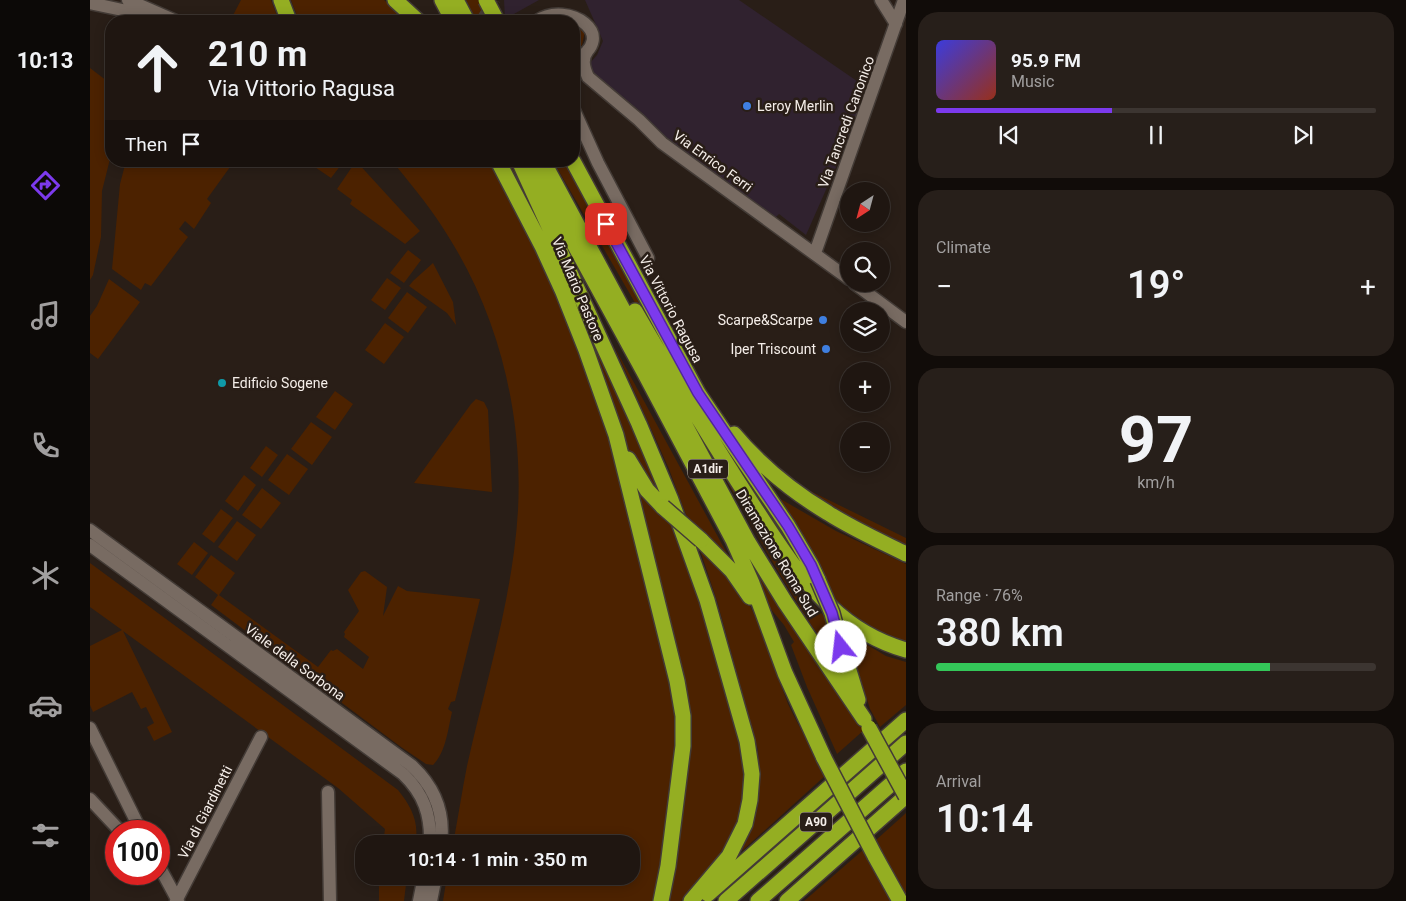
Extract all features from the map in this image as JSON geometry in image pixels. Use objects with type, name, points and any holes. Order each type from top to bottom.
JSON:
[{"type":"highway","points":[[281,0],[287,15]]},
{"type":"highway","points":[[395,0],[411,15]]},
{"type":"highway","points":[[486,0],[494,15]]},
{"type":"highway","name":"Via Mario Pastore","points":[[501,167],[542,246],[563,292],[616,435]]},
{"type":"highway","points":[[522,167],[639,424],[671,500],[707,600],[747,741],[752,774],[750,800],[745,824],[729,856],[691,901]]},
{"type":"highway","name":"A1dir","points":[[531,167],[720,513],[752,583],[785,673],[824,758],[900,901]]},
{"type":"highway","name":"Diramazione Roma Sud","points":[[546,167],[722,496],[753,550],[785,602],[867,723]]},
{"type":"highway","name":"Via Vittorio Ragusa","points":[[576,167],[698,393]]},
{"type":"highway","points":[[569,209],[628,299],[703,428],[793,564],[818,594],[843,618],[870,635],[906,650]]},
{"type":"highway","points":[[698,393],[745,447],[787,484],[831,516],[906,554]]},
{"type":"highway","points":[[698,393],[788,526],[811,565],[832,613],[867,723],[906,796],[787,901]]},
{"type":"highway","points":[[616,435],[635,473],[650,494],[732,571],[746,591],[785,673]]},
{"type":"highway","points":[[616,435],[676,675],[683,716],[683,752],[668,866],[661,901]]},
{"type":"highway","points":[[700,901],[906,720]]},
{"type":"highway","name":"A90","points":[[726,901],[906,743]]},
{"type":"highway","name":"A90","points":[[758,901],[906,771]]},
{"type":"highway","points":[[799,901],[846,849]]},
{"type":"street","points":[[128,0],[162,15]]},
{"type":"street","points":[[881,0],[896,24]]},
{"type":"street","name":"Via Tancredi Canonico","points":[[815,253],[904,0]]},
{"type":"street","points":[[90,3],[126,10],[139,15]]},
{"type":"street","points":[[542,15],[553,4],[568,4],[582,9],[593,29],[592,43],[580,58]]},
{"type":"street","name":"Via Enrico Ferri","points":[[588,50],[584,58],[584,68],[588,77],[598,86],[672,151],[840,272]]},
{"type":"street","points":[[580,123],[602,171],[648,258]]},
{"type":"street","points":[[867,292],[906,322]]},
{"type":"street","name":"Viale della Sorbona","points":[[90,530],[416,769],[430,786],[438,804],[443,827],[442,835]]},
{"type":"street","name":"Viale della Sorbona","points":[[90,545],[403,774],[418,790],[426,806],[430,823],[430,835]]},
{"type":"street","points":[[90,728],[136,820]]},
{"type":"street","name":"Via di Giardinetti","points":[[178,901],[261,737]]},
{"type":"street","points":[[328,792],[330,901]]},
{"type":"street","points":[[90,799],[110,820]]},
{"type":"street","points":[[168,885],[178,901]]},
{"type":"street","points":[[419,901],[422,885]]},
{"type":"street","points":[[431,901],[434,885]]},
{"type":"shaded area","points":[[241,0],[271,0],[277,15],[233,15]]},
{"type":"shaded area","points":[[291,0],[384,0],[402,15],[297,15]]},
{"type":"shaded area","points":[[466,0],[478,0],[485,15],[473,15]]},
{"type":"shaded area","points":[[504,0],[539,0],[512,15],[505,15]]},
{"type":"shaded area","points":[[585,0],[739,0],[870,90],[806,235],[779,214],[776,217],[658,135],[641,112],[593,73],[590,69],[590,63],[597,55],[603,41]]},
{"type":"shaded area","points":[[580,26],[585,31],[580,47]]},
{"type":"shaded area","points":[[90,68],[105,79],[105,167],[108,167],[102,191],[101,237],[93,275],[90,280]]},
{"type":"shaded area","points":[[124,167],[230,167],[207,199],[211,203],[194,229],[185,221],[179,229],[188,237],[151,286],[145,283],[141,290],[112,269],[120,184]]},
{"type":"shaded area","points":[[315,167],[339,167],[331,178]]},
{"type":"shaded area","points":[[352,167],[361,167],[420,231],[405,244],[350,204],[352,200],[337,189]]},
{"type":"shaded area","points":[[397,167],[494,167],[546,271],[605,419],[672,673],[678,734],[653,901],[443,901],[446,885],[640,885],[640,835],[455,835],[467,766],[498,639],[511,575],[518,510],[519,474],[511,403],[504,367],[494,333],[466,267],[424,200]]},
{"type":"shaded area","points":[[508,167],[514,167],[564,269],[664,499],[636,465],[628,451]]},
{"type":"shaded area","points":[[556,167],[569,167],[684,381],[734,464],[764,500],[816,584],[760,507],[638,308]]},
{"type":"shaded area","points":[[408,250],[421,260],[404,283],[390,273]]},
{"type":"shaded area","points":[[433,263],[453,302],[456,325],[447,313],[409,286]]},
{"type":"shaded area","points":[[387,278],[401,288],[385,310],[371,300]]},
{"type":"shaded area","points":[[109,279],[140,302],[98,359],[90,353],[90,316],[97,306]]},
{"type":"shaded area","points":[[407,292],[427,307],[408,333],[388,318]]},
{"type":"shaded area","points":[[385,323],[404,337],[384,364],[365,350]]},
{"type":"shaded area","points":[[614,346],[729,557],[688,520],[669,469]]},
{"type":"shaded area","points":[[335,391],[353,404],[335,430],[316,417]]},
{"type":"shaded area","points":[[476,399],[484,402],[488,410],[492,492],[414,483],[471,404]]},
{"type":"shaded area","points":[[311,422],[332,437],[312,465],[291,449]]},
{"type":"shaded area","points":[[266,446],[278,455],[262,477],[250,468]]},
{"type":"shaded area","points":[[287,454],[308,469],[289,495],[268,480]]},
{"type":"shaded area","points":[[720,469],[786,574],[802,594],[829,621],[840,666],[789,589]]},
{"type":"shaded area","points":[[244,475],[256,485],[238,511],[225,501]]},
{"type":"shaded area","points":[[790,481],[906,538],[906,549],[858,524]]},
{"type":"shaded area","points":[[262,488],[281,503],[261,529],[242,515]]},
{"type":"shaded area","points":[[639,489],[670,522],[702,607],[742,741],[747,777],[742,814],[725,853],[681,901],[666,901],[690,718],[687,695],[637,494]]},
{"type":"shaded area","points":[[772,494],[836,531],[906,564],[906,645],[889,640],[838,608],[817,561]]},
{"type":"shaded area","points":[[221,509],[233,518],[214,543],[202,534]]},
{"type":"shaded area","points":[[237,521],[256,535],[237,561],[218,547]]},
{"type":"shaded area","points":[[194,542],[208,553],[192,575],[177,564]]},
{"type":"shaded area","points":[[698,544],[708,551],[749,604],[758,622],[788,704],[826,775],[742,851],[756,810],[759,773],[758,750],[717,601]]},
{"type":"shaded area","points":[[744,548],[769,591],[864,730],[837,754],[807,687],[791,645],[794,642],[784,625],[769,607]]},
{"type":"shaded area","points":[[211,555],[235,573],[219,595],[318,667],[331,650],[337,649],[363,669],[369,657],[344,637],[344,632],[359,611],[348,590],[361,572],[365,571],[387,587],[383,616],[398,586],[407,591],[480,599],[455,701],[451,702],[448,709],[452,712],[446,740],[441,754],[433,765],[426,764],[401,747],[211,605],[218,595],[195,577]]},
{"type":"shaded area","points":[[90,563],[398,790],[407,802],[413,815],[416,835],[384,835],[385,829],[338,788],[123,631],[172,732],[154,741],[147,727],[154,723],[146,707],[141,709],[132,692],[93,712],[90,705],[90,646],[122,630],[90,607]]},
{"type":"shaded area","points":[[849,636],[886,656],[906,662],[906,705],[880,727],[870,709],[849,642]]},
{"type":"shaded area","points":[[906,813],[906,900],[876,840]]},
{"type":"shaded area","points":[[863,850],[892,901],[804,901]]},
{"type":"shaded area","points":[[379,885],[406,885],[404,901],[379,901]]},
{"type":"tunnel","points":[[487,15],[493,0]]},
{"type":"place","name":"Leroy Merlin","points":[[747,106]]},
{"type":"place","name":"Scarpe&Scarpe","points":[[823,320]]},
{"type":"place","name":"Iper Triscount","points":[[826,349]]},
{"type":"place","name":"Edificio Sogene","points":[[222,383]]},
{"type":"route","points":[[606,224],[698,393],[803,549],[832,613],[841,647]]}]
